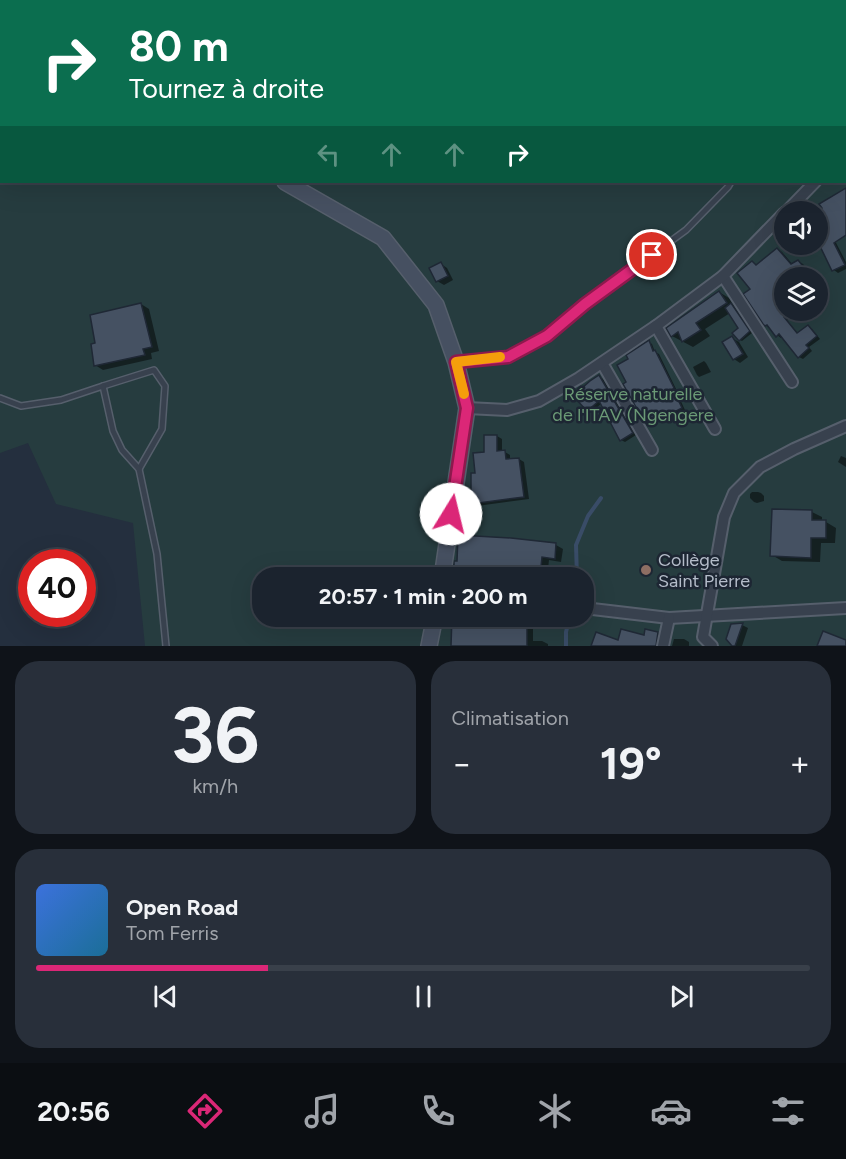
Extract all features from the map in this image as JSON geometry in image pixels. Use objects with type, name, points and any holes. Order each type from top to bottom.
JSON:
[{"type":"street","points":[[287,183],[383,238],[436,304],[456,362],[467,408],[444,567]]},
{"type":"street","points":[[796,201],[814,183]]},
{"type":"street","points":[[467,408],[507,410],[539,401],[602,363],[723,276],[774,223]]},
{"type":"street","points":[[723,276],[792,382]]},
{"type":"street","points":[[656,326],[715,429]]},
{"type":"street","points":[[602,363],[652,450]]},
{"type":"street","points":[[712,646],[702,637],[724,517],[734,493],[760,467],[846,426]]},
{"type":"street","points":[[594,609],[669,618],[846,608]]},
{"type":"street","points":[[663,646],[669,618]]},
{"type":"street","points":[[429,646],[433,627]]},
{"type":"lane","points":[[456,362],[508,357],[547,336],[585,304],[686,230],[730,183]]},
{"type":"lane","points":[[0,398],[21,406],[61,400],[154,370],[165,386],[162,429],[139,469]]},
{"type":"lane","points":[[103,386],[113,431],[122,450],[139,469],[157,554],[166,646]]},
{"type":"green space","name":"Réserve naturelle de l'ITAV (Ngengere","points":[[0,183],[846,183],[846,646],[145,646],[133,523],[56,504],[28,443],[0,453]]},
{"type":"building","points":[[846,188],[846,235],[834,243],[845,265],[832,271],[824,255],[828,255],[828,201],[824,201]]},
{"type":"building","points":[[774,250],[774,255],[783,255],[791,264],[798,260],[804,267],[774,267],[774,321],[787,321],[797,333],[808,325],[817,336],[806,345],[809,348],[798,358],[779,334],[776,337],[767,325],[763,324],[743,294],[750,289],[737,273],[752,261],[756,265]]},
{"type":"building","points":[[441,262],[448,276],[436,282],[429,268]]},
{"type":"building","points":[[719,291],[727,303],[696,323],[701,330],[682,342],[678,332],[671,337],[666,328]]},
{"type":"building","points":[[141,303],[152,347],[143,349],[145,355],[94,366],[91,344],[95,343],[90,315]]},
{"type":"building","points":[[731,303],[750,331],[739,341],[732,333],[738,328],[725,308]]},
{"type":"building","points":[[732,336],[743,354],[733,360],[722,342]]},
{"type":"building","points":[[649,340],[682,408],[659,420],[657,417],[645,423],[623,384],[626,382],[617,365],[628,359],[626,355]]},
{"type":"building","points":[[599,375],[633,433],[620,441],[599,401],[587,411],[573,396]]},
{"type":"building","points":[[484,435],[497,435],[497,451],[505,450],[506,459],[519,458],[524,497],[471,504],[471,473],[475,473],[473,453],[484,452]]},
{"type":"building","points":[[772,509],[812,510],[812,520],[826,520],[826,538],[811,538],[811,558],[770,556]]},
{"type":"building","points":[[458,535],[556,543],[555,559],[542,557],[541,567],[454,567],[454,561],[457,561]]},
{"type":"building","points":[[743,623],[735,646],[732,646],[726,639],[731,624]]},
{"type":"building","points":[[452,627],[527,627],[527,646],[451,646]]},
{"type":"building","points":[[621,629],[644,635],[645,629],[658,632],[656,646],[591,646],[596,632],[618,640]]},
{"type":"building","points":[[823,631],[846,640],[846,646],[817,646]]},
{"type":"waterway","points":[[577,567],[576,545],[588,516],[601,498]]},
{"type":"waterway","points":[[566,646],[567,627]]},
{"type":"slow traffic","points":[[464,394],[456,362],[500,357]]},
{"type":"place","name":"Collège Saint Pierre","points":[[646,570]]},
{"type":"route","points":[[451,514],[467,408],[456,362],[508,357],[547,336],[585,304],[652,255]]}]
